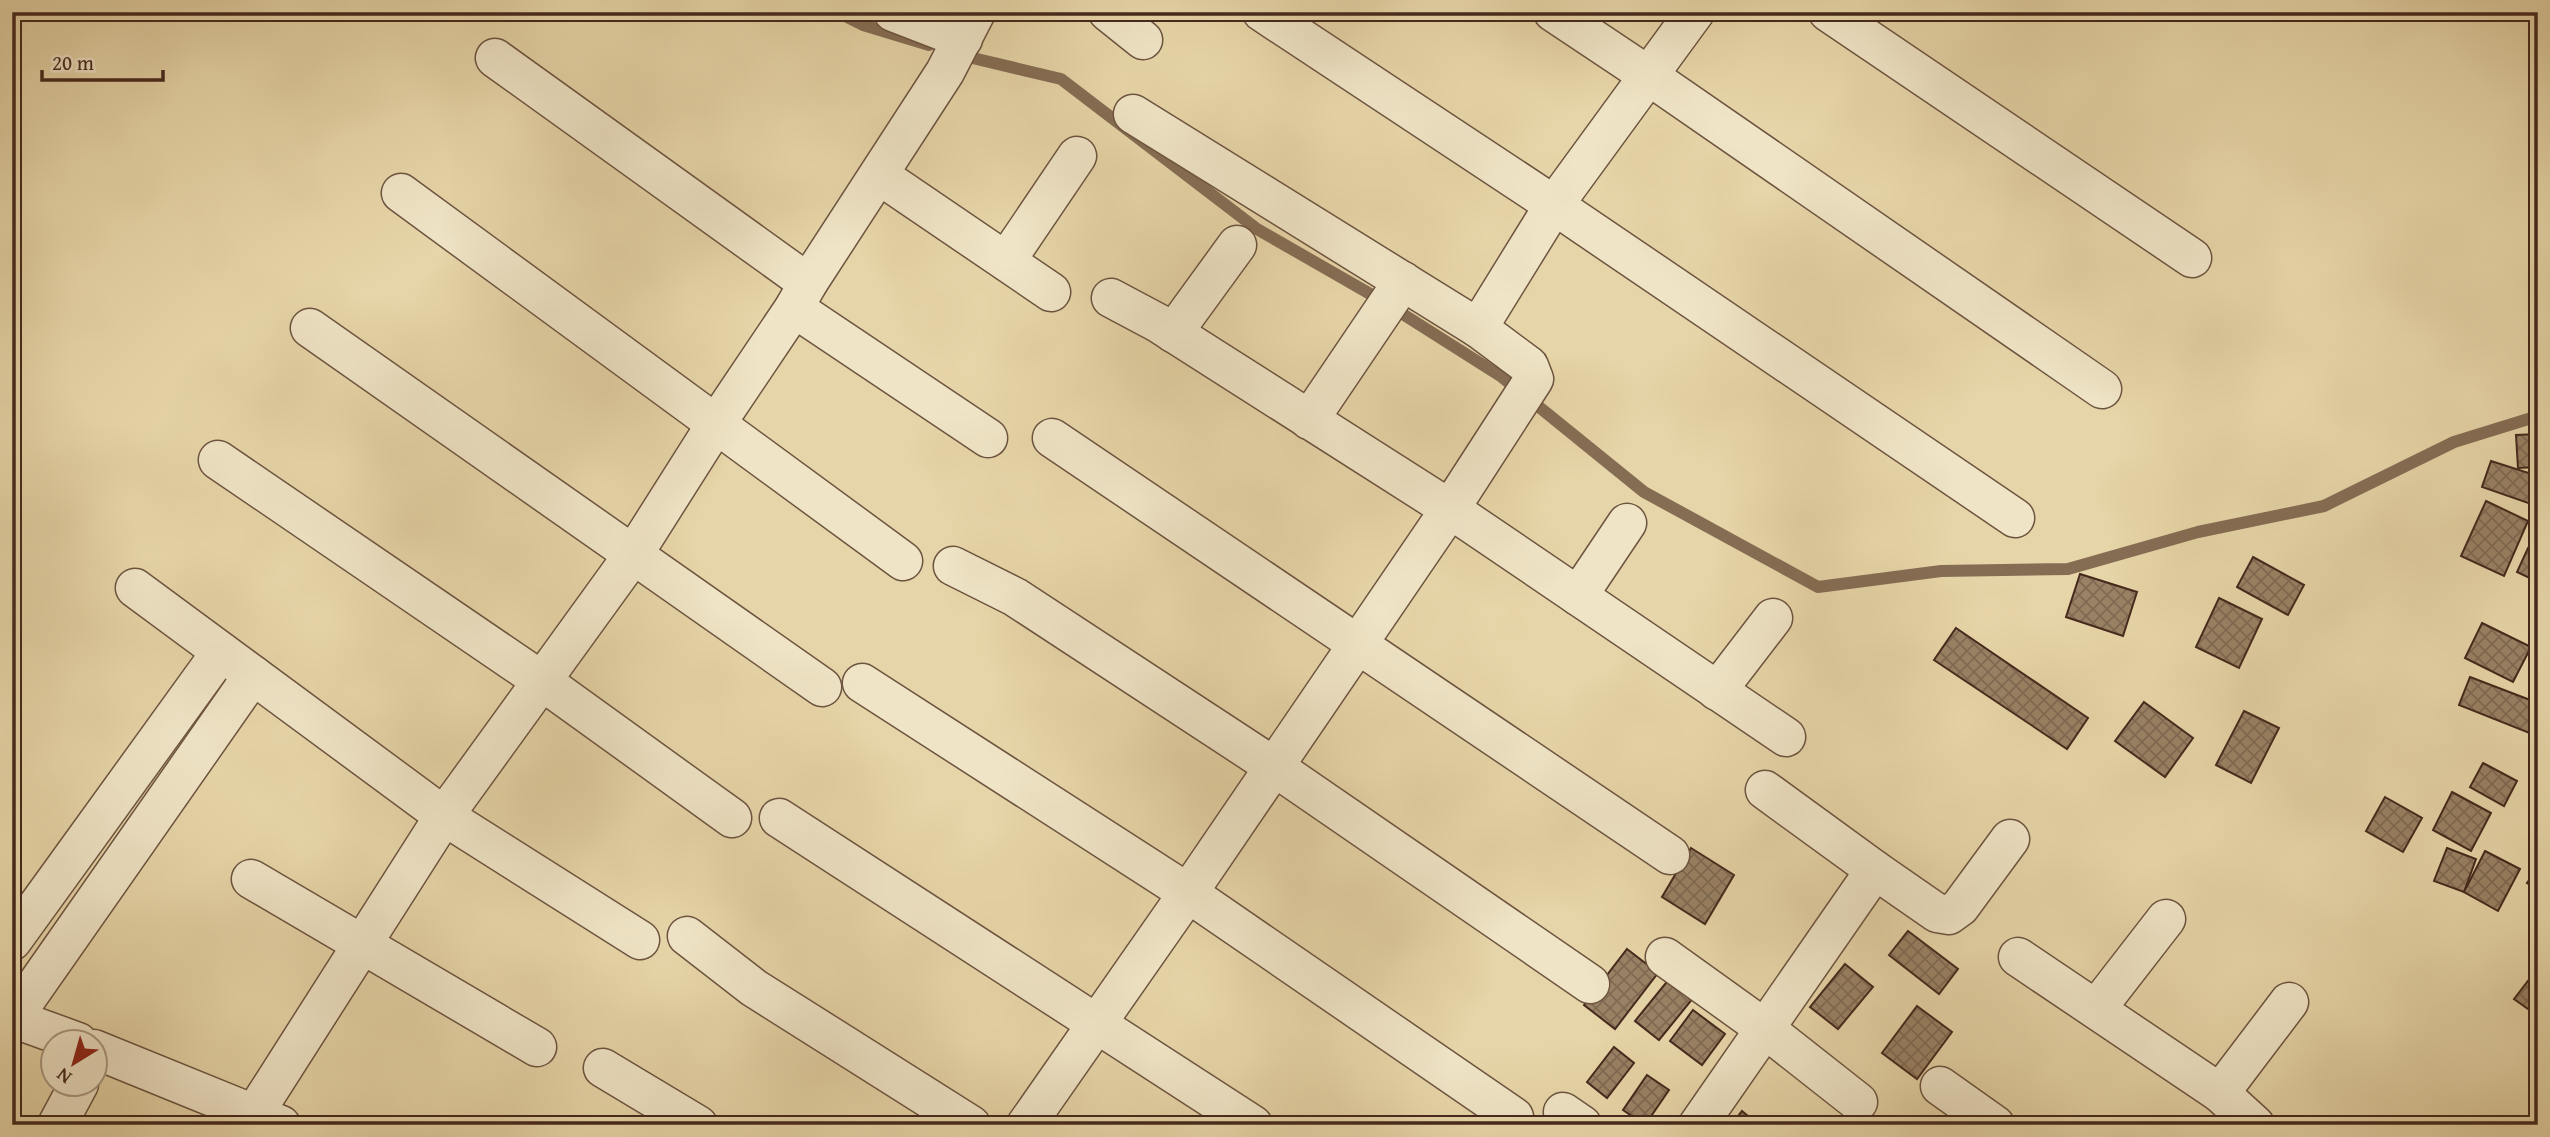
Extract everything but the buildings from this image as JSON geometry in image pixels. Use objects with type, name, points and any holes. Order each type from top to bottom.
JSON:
[{"type":"street","points":[[108,1057],[261,1121],[363,944],[443,816],[633,555],[945,72],[970,26],[893,12]]},
{"type":"street","points":[[1108,12],[1143,40]]},
{"type":"street","points":[[1262,12],[1554,205],[2015,518]]},
{"type":"street","points":[[1553,12],[2102,389]]},
{"type":"street","points":[[1478,328],[1554,205],[1695,12]]},
{"type":"street","points":[[1828,12],[2192,258]]},
{"type":"street","points":[[495,58],[988,438]]},
{"type":"street","points":[[1026,1125],[1450,509],[1534,379],[1529,366],[1478,328],[1398,289],[1132,114]]},
{"type":"street","points":[[1006,261],[1077,156]]},
{"type":"street","points":[[878,175],[1051,292]]},
{"type":"street","points":[[401,193],[903,561]]},
{"type":"street","points":[[1173,333],[1237,245]]},
{"type":"street","points":[[1309,420],[1398,289]]},
{"type":"street","points":[[1111,298],[1173,333],[1450,509],[1786,737]]},
{"type":"street","points":[[310,328],[822,687]]},
{"type":"street","points":[[1052,438],[1670,855]]},
{"type":"street","points":[[218,460],[542,681],[733,817]]},
{"type":"street","points":[[1577,596],[1628,523]]},
{"type":"street","points":[[953,566],[1015,597],[1273,766],[1590,984]]},
{"type":"street","points":[[135,589],[443,816],[640,940]]},
{"type":"street","points":[[1717,691],[1773,618]]},
{"type":"street","points":[[12,942],[220,652]]},
{"type":"street","points":[[38,1029],[12,1018],[253,675]]},
{"type":"street","points":[[862,683],[1188,893],[1514,1117]]},
{"type":"street","points":[[1765,790],[1937,913],[1949,915],[1960,907],[2010,839]]},
{"type":"street","points":[[779,817],[1253,1125]]},
{"type":"street","points":[[1698,1125],[1875,870]]},
{"type":"street","points":[[251,879],[537,1047]]},
{"type":"street","points":[[2096,1008],[2166,919]]},
{"type":"street","points":[[687,936],[754,988],[971,1125]]},
{"type":"street","points":[[1665,957],[1764,1028],[1858,1102]]},
{"type":"street","points":[[2018,957],[2220,1093],[2255,1125]]},
{"type":"street","points":[[2220,1093],[2288,1002]]},
{"type":"street","points":[[603,1068],[698,1125]]},
{"type":"street","points":[[1940,1086],[1995,1125]]},
{"type":"street","points":[[57,1125],[71,1098]]},
{"type":"waterway","points":[[837,12],[863,25],[929,45]]},
{"type":"waterway","points":[[960,55],[1061,79],[1257,229],[1379,299],[1502,377],[1644,492],[1818,587],[1941,571],[2068,569],[2198,532],[2324,506],[2454,442],[2538,416]]}]
